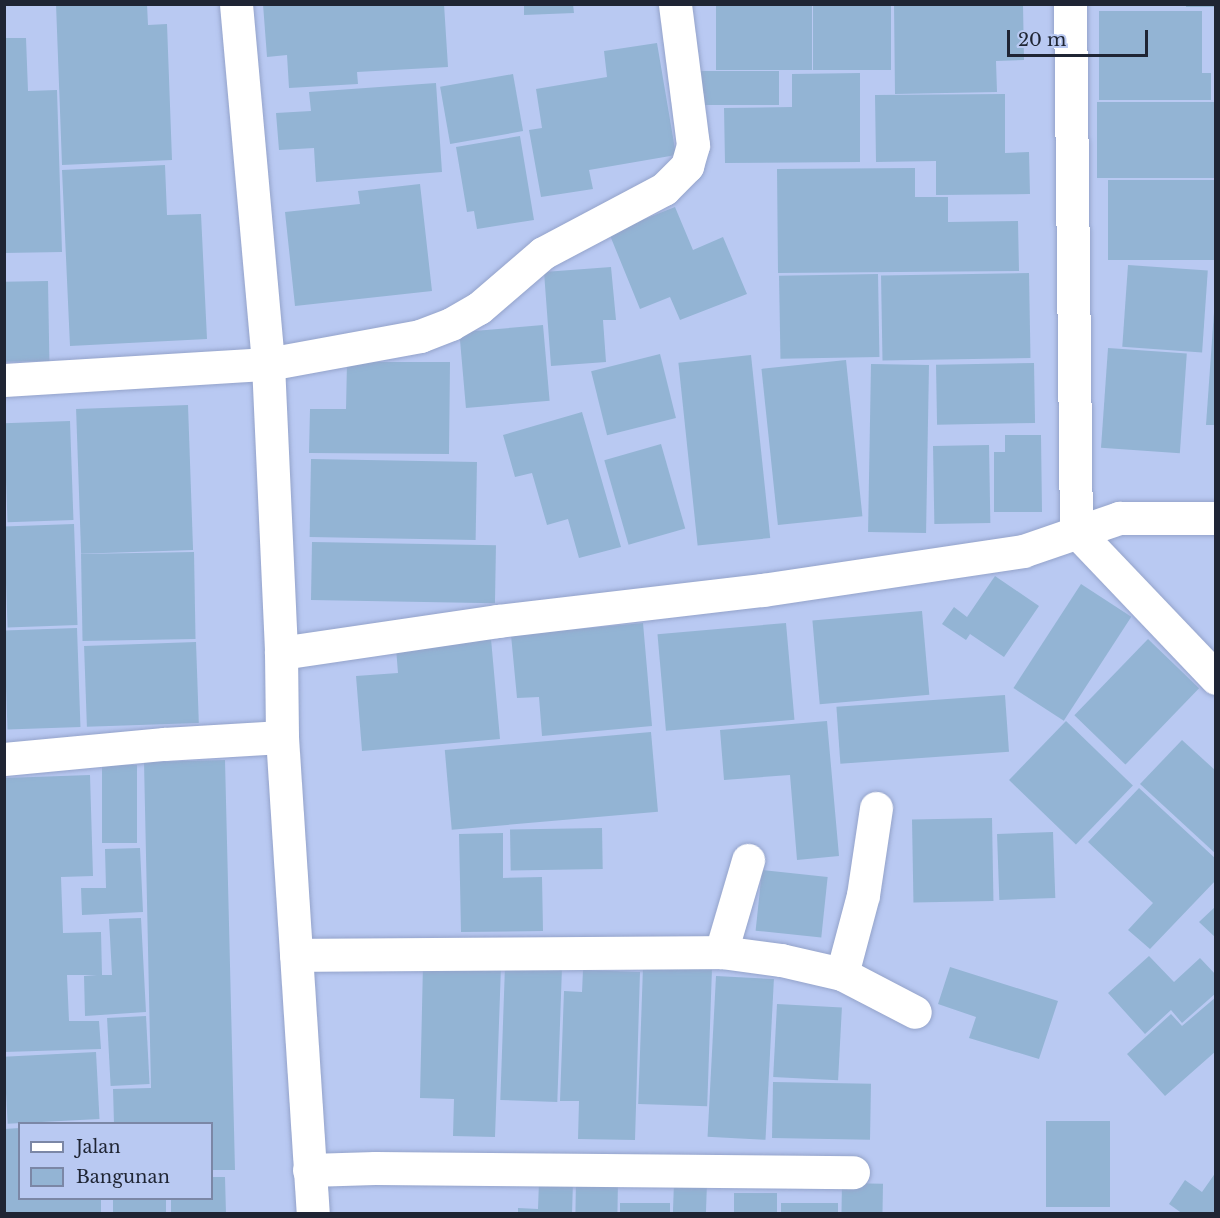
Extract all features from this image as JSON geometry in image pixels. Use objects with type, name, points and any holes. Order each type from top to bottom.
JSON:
[{"type":"street","points":[[236,4],[268,364],[281,652],[282,736],[313,1214]]},
{"type":"street","points":[[4,380],[268,364],[420,336],[451,324],[479,308],[543,253],[664,189],[687,166],[693,145],[675,4]]},
{"type":"street","points":[[1070,4],[1076,531],[1215,678]]},
{"type":"street","points":[[281,652],[915,568],[1023,551],[1119,518],[1215,518]]},
{"type":"street","points":[[4,759],[282,736]]},
{"type":"street","points":[[842,974],[863,894],[876,808]]},
{"type":"street","points":[[721,952],[748,860]]},
{"type":"street","points":[[296,955],[721,952],[781,960],[842,974],[915,1012]]},
{"type":"street","points":[[309,1170],[375,1168],[853,1172]]},
{"type":"building","points":[[56,4],[147,4],[148,25],[167,24],[172,160],[62,165]]},
{"type":"building","points":[[263,4],[444,4],[448,67],[357,72],[358,84],[289,88],[287,55],[267,57]]},
{"type":"building","points":[[524,4],[573,4],[574,13],[524,15]]},
{"type":"building","points":[[716,4],[812,4],[812,70],[716,70]]},
{"type":"building","points":[[813,4],[891,4],[891,70],[813,70]]},
{"type":"building","points":[[894,4],[1023,4],[1024,60],[996,61],[997,92],[895,94]]},
{"type":"building","points":[[1186,4],[1216,4],[1216,7],[1186,7]]},
{"type":"building","points":[[1099,11],[1202,11],[1202,73],[1211,73],[1211,100],[1099,100]]},
{"type":"building","points":[[4,38],[26,38],[28,91],[57,90],[62,252],[4,253]]},
{"type":"building","points":[[657,43],[676,155],[589,170],[593,189],[541,197],[529,130],[542,128],[536,89],[607,77],[604,51]]},
{"type":"building","points":[[698,71],[779,71],[779,105],[698,105]]},
{"type":"building","points":[[860,73],[860,162],[725,163],[724,108],[792,107],[792,74]]},
{"type":"building","points":[[513,74],[523,131],[450,144],[440,87]]},
{"type":"building","points":[[436,83],[442,172],[316,182],[314,148],[279,150],[276,113],[311,111],[309,92]]},
{"type":"building","points":[[1005,94],[1005,153],[1029,152],[1030,194],[936,195],[936,161],[876,162],[875,95]]},
{"type":"building","points":[[1097,102],[1216,102],[1216,178],[1097,178]]},
{"type":"building","points":[[520,136],[534,220],[477,229],[474,211],[467,212],[456,147]]},
{"type":"building","points":[[165,165],[167,215],[201,214],[207,339],[70,346],[62,170]]},
{"type":"building","points":[[915,168],[915,197],[948,197],[948,222],[1018,221],[1019,271],[778,273],[777,169]]},
{"type":"building","points":[[1108,180],[1216,180],[1216,260],[1108,260]]},
{"type":"building","points":[[420,184],[432,291],[295,306],[285,212],[360,204],[358,191]]},
{"type":"building","points":[[675,207],[693,250],[723,237],[747,294],[680,320],[670,297],[640,309],[609,233]]},
{"type":"building","points":[[1128,265],[1208,271],[1202,352],[1122,347]]},
{"type":"building","points":[[611,267],[616,320],[603,320],[606,362],[551,366],[544,272]]},
{"type":"building","points":[[1029,273],[1030,358],[883,361],[881,276]]},
{"type":"building","points":[[878,274],[879,357],[780,359],[779,276]]},
{"type":"building","points":[[48,281],[49,361],[5,362],[4,282]]},
{"type":"building","points":[[1214,312],[1216,312],[1216,425],[1206,425]]},
{"type":"building","points":[[543,325],[550,401],[466,408],[459,332]]},
{"type":"building","points":[[1108,348],[1187,354],[1180,453],[1101,448]]},
{"type":"building","points":[[660,354],[676,418],[607,435],[591,371]]},
{"type":"building","points":[[751,355],[770,538],[698,546],[678,363]]},
{"type":"building","points":[[846,360],[862,516],[778,525],[761,369]]},
{"type":"building","points":[[347,362],[450,362],[449,454],[309,453],[310,409],[346,409]]},
{"type":"building","points":[[1034,363],[1035,423],[937,425],[936,365]]},
{"type":"building","points":[[871,364],[929,365],[926,533],[868,532]]},
{"type":"building","points":[[188,405],[193,550],[81,554],[76,409]]},
{"type":"building","points":[[582,412],[621,547],[579,558],[568,519],[547,525],[532,473],[515,477],[503,435]]},
{"type":"building","points":[[70,421],[73,520],[7,522],[4,423]]},
{"type":"building","points":[[1005,435],[1041,435],[1042,512],[994,512],[994,452],[1005,452]]},
{"type":"building","points":[[661,444],[685,529],[629,545],[604,460]]},
{"type":"building","points":[[989,445],[990,523],[934,524],[933,446]]},
{"type":"building","points":[[311,459],[477,462],[476,540],[310,537]]},
{"type":"building","points":[[74,524],[78,625],[8,627],[4,526]]},
{"type":"building","points":[[312,542],[496,545],[495,603],[311,600]]},
{"type":"building","points":[[194,552],[196,639],[83,641],[81,554]]},
{"type":"building","points":[[995,576],[1039,606],[1004,657],[970,634],[966,640],[942,624],[954,607],[967,617]]},
{"type":"building","points":[[1081,584],[1131,617],[1064,721],[1013,688]]},
{"type":"building","points":[[922,611],[929,695],[820,704],[812,621]]},
{"type":"building","points":[[643,623],[652,726],[542,736],[539,697],[517,698],[511,635]]},
{"type":"building","points":[[786,623],[794,720],[666,731],[657,634]]},
{"type":"building","points":[[77,628],[80,727],[7,729],[4,631]]},
{"type":"building","points":[[491,639],[500,739],[362,751],[356,676],[398,673],[396,648]]},
{"type":"building","points":[[1148,639],[1199,688],[1125,765],[1074,715]]},
{"type":"building","points":[[196,642],[199,723],[87,727],[84,646]]},
{"type":"building","points":[[1005,695],[1009,752],[840,764],[836,707]]},
{"type":"building","points":[[827,721],[839,856],[797,860],[790,775],[724,780],[720,730]]},
{"type":"building","points":[[1066,721],[1133,786],[1076,845],[1009,780]]},
{"type":"building","points":[[651,732],[658,812],[452,830],[445,750]]},
{"type":"building","points":[[1182,740],[1216,771],[1216,854],[1140,784]]},
{"type":"building","points":[[225,760],[235,1170],[213,1170],[213,1122],[114,1122],[113,1089],[151,1088],[144,762]]},
{"type":"building","points":[[102,765],[137,765],[137,843],[102,843]]},
{"type":"building","points":[[90,775],[93,876],[61,877],[63,933],[101,932],[102,975],[112,975],[109,919],[141,918],[146,1012],[85,1016],[84,976],[97,975],[67,975],[69,1021],[99,1021],[101,1049],[4,1052],[4,778]]},
{"type":"building","points":[[1139,788],[1216,859],[1216,880],[1150,949],[1128,930],[1153,903],[1088,842]]},
{"type":"building","points":[[992,818],[993,901],[913,902],[912,819]]},
{"type":"building","points":[[602,828],[603,869],[511,871],[510,830]]},
{"type":"building","points":[[1053,832],[1055,898],[999,900],[997,834]]},
{"type":"building","points":[[503,833],[503,878],[542,877],[543,931],[461,932],[459,834]]},
{"type":"building","points":[[140,848],[143,912],[82,915],[81,888],[106,888],[105,849]]},
{"type":"building","points":[[762,870],[828,877],[821,938],[756,931]]},
{"type":"building","points":[[1216,906],[1216,938],[1199,922]]},
{"type":"building","points":[[1149,956],[1174,982],[1200,958],[1216,975],[1216,993],[1182,1023],[1171,1010],[1145,1034],[1108,993]]},
{"type":"building","points":[[423,964],[501,966],[495,1137],[453,1136],[454,1099],[420,1098]]},
{"type":"building","points":[[505,966],[562,968],[557,1102],[500,1100]]},
{"type":"building","points":[[643,967],[712,969],[707,1106],[638,1104]]},
{"type":"building","points":[[950,967],[1058,1001],[1039,1059],[969,1038],[976,1017],[938,1004]]},
{"type":"building","points":[[583,970],[640,972],[635,1140],[578,1139],[579,1101],[560,1101],[564,991],[582,992]]},
{"type":"building","points":[[716,976],[774,979],[765,1140],[708,1137]]},
{"type":"building","points":[[1216,997],[1216,1051],[1165,1096],[1127,1054],[1171,1014],[1182,1026]]},
{"type":"building","points":[[777,1004],[842,1007],[838,1080],[773,1077]]},
{"type":"building","points":[[146,1016],[150,1084],[111,1086],[107,1018]]},
{"type":"building","points":[[96,1052],[100,1119],[8,1124],[4,1057]]},
{"type":"building","points":[[773,1082],[871,1084],[870,1140],[772,1138]]},
{"type":"building","points":[[1046,1121],[1110,1121],[1110,1207],[1046,1207]]},
{"type":"building","points":[[18,1128],[18,1200],[101,1200],[101,1214],[4,1214],[4,1129]]},
{"type":"building","points":[[1216,1172],[1216,1214],[1183,1214],[1169,1204],[1185,1180],[1202,1192]]},
{"type":"building","points":[[213,1177],[225,1177],[226,1214],[171,1214],[171,1200],[213,1200]]},
{"type":"building","points":[[576,1180],[618,1181],[617,1214],[575,1214]]},
{"type":"building","points":[[539,1181],[573,1181],[572,1214],[518,1214],[518,1208],[538,1209]]},
{"type":"building","points":[[674,1182],[707,1183],[706,1214],[673,1214]]},
{"type":"building","points":[[842,1183],[883,1184],[882,1214],[841,1214]]},
{"type":"building","points":[[734,1193],[777,1193],[777,1214],[734,1214]]},
{"type":"building","points":[[113,1200],[166,1200],[166,1214],[113,1214]]},
{"type":"building","points":[[620,1203],[670,1203],[670,1214],[620,1214]]},
{"type":"building","points":[[781,1203],[838,1203],[838,1214],[781,1214]]}]
